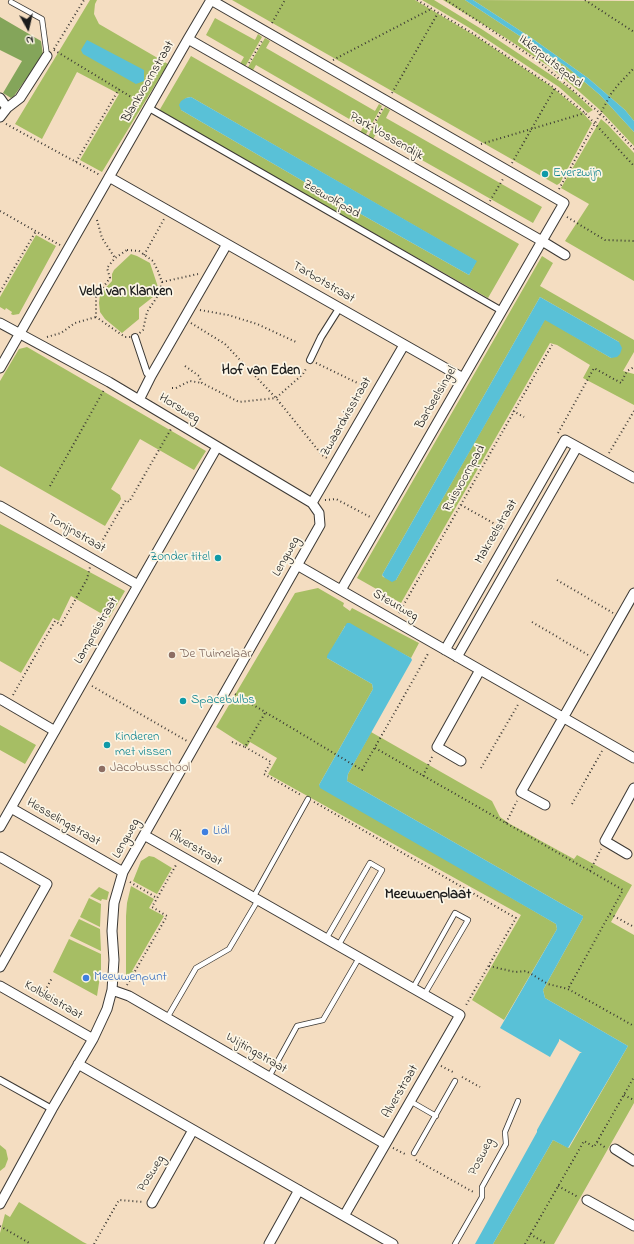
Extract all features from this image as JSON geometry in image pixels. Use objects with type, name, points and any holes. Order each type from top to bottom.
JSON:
[{"type":"street","name":"Blankvoornstraat","points":[[0,368],[211,0]]},
{"type":"street","points":[[211,0],[564,203],[542,241],[565,255]]},
{"type":"street","name":"Park Vossendijk","points":[[188,39],[542,241]]},
{"type":"street","points":[[0,117],[7,108],[20,98],[47,56]]},
{"type":"street","points":[[0,98],[7,108]]},
{"type":"street","name":"Zeewolfpad","points":[[149,108],[502,311]]},
{"type":"street","name":"Tarbotstraat","points":[[109,177],[463,378]]},
{"type":"street","name":"Barbeelsingel","points":[[341,590],[542,241]]},
{"type":"street","points":[[139,400],[151,376],[191,309],[227,244]]},
{"type":"street","points":[[310,360],[321,337],[340,308]]},
{"type":"street","name":"Horsweg","points":[[0,323],[109,382],[312,502]]},
{"type":"street","points":[[135,337],[147,373],[151,376]]},
{"type":"street","name":"Zwaardvisstraat","points":[[312,502],[404,344]]},
{"type":"street","points":[[561,437],[634,478]]},
{"type":"street","name":"Makreelstraat","points":[[445,650],[511,534],[561,437]]},
{"type":"street","name":"Makreelstraat","points":[[457,657],[577,446]]},
{"type":"street","name":"Lampreistraat","points":[[0,827],[217,447]]},
{"type":"street","name":"Lengweg","points":[[1,1199],[93,1039],[107,1009],[112,990],[114,960],[112,931],[114,903],[123,872],[320,525],[319,513],[312,502]]},
{"type":"street","name":"Tonijnstraat","points":[[0,506],[138,585]]},
{"type":"street","name":"Steurweg","points":[[297,565],[634,758]]},
{"type":"street","points":[[545,805],[521,792],[634,593]]},
{"type":"street","points":[[461,761],[437,747],[480,670]]},
{"type":"street","points":[[0,699],[55,731]]},
{"type":"street","points":[[627,854],[605,841],[634,788]]},
{"type":"street","name":"Hesselingstraat","points":[[11,808],[123,872]]},
{"type":"street","name":"Alverstraat","points":[[144,835],[460,1015],[344,1216]]},
{"type":"street","points":[[0,857],[48,884],[0,967]]},
{"type":"street","name":"Kolbleistraat","points":[[0,986],[93,1039]]},
{"type":"street","name":"Wijtingstraat","points":[[112,990],[129,996],[386,1144]]},
{"type":"street","points":[[78,1064],[393,1244]]},
{"type":"street","points":[[0,1080],[52,1109]]},
{"type":"street","name":"Posweg","points":[[152,1204],[193,1130]]},
{"type":"street","points":[[614,1149],[634,1161]]},
{"type":"street","points":[[269,1244],[299,1190]]},
{"type":"street","points":[[587,1200],[634,1226]]},
{"type":"lane","points":[[11,2],[42,19],[47,56]]},
{"type":"lane","points":[[167,1018],[196,968],[229,949],[308,799]]},
{"type":"lane","points":[[326,939],[370,863],[382,870],[338,946]]},
{"type":"lane","points":[[413,988],[455,912],[468,920],[424,995]]},
{"type":"lane","points":[[269,1077],[297,1026],[323,1020],[359,958]]},
{"type":"lane","points":[[414,1153],[455,1081]]},
{"type":"lane","points":[[410,1101],[436,1116]]},
{"type":"lane","name":"Posweg","points":[[455,1244],[482,1196],[482,1187],[506,1144],[505,1132],[518,1101]]},
{"type":"path","points":[[47,56],[54,49],[84,0]]},
{"type":"path","points":[[417,0],[555,88],[585,113],[634,166]]},
{"type":"path","name":"Ikkerputsepad","points":[[446,0],[538,61],[601,114],[634,149]]},
{"type":"path","points":[[584,0],[634,32]]},
{"type":"path","points":[[332,60],[431,9]]},
{"type":"path","points":[[365,140],[438,13]]},
{"type":"path","points":[[54,49],[149,108]]},
{"type":"path","points":[[554,198],[611,94],[634,68]]},
{"type":"path","points":[[485,209],[555,88]]},
{"type":"path","name":"Blankvoornstraat","points":[[76,162],[119,89]]},
{"type":"path","points":[[478,144],[585,113]]},
{"type":"path","points":[[0,120],[98,174],[109,177]]},
{"type":"path","points":[[93,206],[102,238],[115,258]]},
{"type":"path","points":[[0,211],[68,249]]},
{"type":"path","points":[[144,255],[169,211]]},
{"type":"path","points":[[559,212],[605,240],[634,241]]},
{"type":"path","points":[[0,292],[36,231]]},
{"type":"path","points":[[127,250],[139,251],[152,261],[162,282],[159,294],[146,312],[143,330],[135,337],[125,337],[96,317],[96,297],[110,278],[108,268],[115,258],[127,250]]},
{"type":"path","points":[[162,282],[213,270]]},
{"type":"path","points":[[191,309],[228,315],[257,324],[296,342]]},
{"type":"path","points":[[32,341],[61,333],[75,323],[96,317]]},
{"type":"path","points":[[184,320],[210,333],[225,344],[276,398],[322,455],[335,463]]},
{"type":"path","name":"Ruisvoornpad","points":[[395,621],[552,344]]},
{"type":"path","points":[[172,388],[176,388],[190,381],[202,383],[239,402],[276,398],[303,374],[310,360],[377,392]]},
{"type":"path","points":[[185,366],[199,376],[202,383]]},
{"type":"path","points":[[561,437],[594,368],[621,383],[627,371],[634,367]]},
{"type":"path","points":[[50,486],[109,382]]},
{"type":"path","points":[[513,411],[524,417]]},
{"type":"path","points":[[604,462],[634,413]]},
{"type":"path","points":[[312,502],[336,499],[380,522]]},
{"type":"path","points":[[461,505],[511,534]]},
{"type":"path","points":[[557,580],[620,617]]},
{"type":"path","points":[[532,622],[597,660]]},
{"type":"path","points":[[227,689],[362,770],[434,644]]},
{"type":"path","points":[[83,681],[195,745]]},
{"type":"path","points":[[482,768],[524,695]]},
{"type":"path","points":[[245,747],[265,713]]},
{"type":"path","points":[[232,742],[245,747],[271,762],[264,774],[516,918],[460,1015]]},
{"type":"path","points":[[572,804],[606,742]]},
{"type":"path","points":[[423,776],[437,747]]},
{"type":"path","points":[[375,748],[623,890],[568,988]]},
{"type":"path","points":[[506,823],[521,792]]},
{"type":"path","points":[[590,871],[605,841]]},
{"type":"path","points":[[125,987],[130,981],[167,916],[152,907],[177,864]]},
{"type":"path","points":[[130,882],[158,898]]},
{"type":"path","points":[[610,914],[634,927]]},
{"type":"path","points":[[489,966],[515,972],[526,971],[548,984],[568,988],[634,1026]]},
{"type":"path","points":[[36,1006],[52,978]]},
{"type":"path","points":[[525,1244],[584,1141],[594,1147],[634,1077]]},
{"type":"path","points":[[624,1095],[634,1100]]},
{"type":"path","points":[[386,1144],[482,1196]]},
{"type":"path","points":[[558,1186],[587,1200]]},
{"type":"path","name":"Posweg","points":[[94,1244],[119,1200],[152,1204]]},
{"type":"path","points":[[0,1226],[31,1244]]},
{"type":"path","points":[[530,1234],[547,1244]]},
{"type":"green space","points":[[90,0],[97,0],[94,14],[99,24],[168,64],[102,172],[80,160],[119,94],[77,72],[42,139],[15,124]]},
{"type":"green space","points":[[232,0],[415,0],[477,37],[552,87],[582,112],[592,123],[560,183],[557,185]]},
{"type":"green space","points":[[422,0],[434,0],[483,30],[554,77],[574,92],[593,110],[588,113],[559,87],[468,27]]},
{"type":"green space","points":[[443,0],[465,0],[567,67],[600,95],[634,132],[634,146],[599,109],[550,67]]},
{"type":"green space","points":[[473,0],[634,1],[634,121],[625,110],[588,78],[533,39]]},
{"type":"green space","points":[[0,17],[41,41],[43,55],[14,96],[11,98],[3,93],[22,61],[0,50]]},
{"type":"green space","points":[[215,18],[255,40],[258,34],[262,37],[245,67],[240,64],[244,57],[206,35]]},
{"type":"green space","points":[[265,38],[270,41],[266,48],[375,111],[379,104],[382,106],[365,136],[360,133],[363,127],[256,65],[252,72],[247,69]]},
{"type":"green space","points":[[191,56],[519,244],[488,298],[159,111]],"holes":[[[191,97],[476,261],[469,275],[181,110],[186,98]]]},
{"type":"green space","points":[[385,107],[390,110],[386,118],[542,207],[533,223],[376,134],[372,141],[367,138]]},
{"type":"green space","points":[[601,119],[634,153],[634,281],[565,241],[589,204],[561,188]]},
{"type":"green space","points":[[36,235],[56,246],[19,314],[13,315],[11,314],[12,312],[6,308],[5,310],[0,307],[0,297]]},
{"type":"green space","points":[[131,254],[150,263],[158,287],[157,293],[139,308],[139,319],[122,333],[105,319],[100,312],[100,294],[112,281],[112,274],[114,270]]},
{"type":"green space","points":[[542,256],[553,263],[540,286],[634,340],[634,352],[623,371],[634,374],[634,405],[583,378],[590,365],[557,345],[550,343],[401,603],[357,578]],"holes":[[[540,297],[619,342],[611,358],[545,319],[396,580],[383,577],[382,575]]]},
{"type":"green space","points":[[27,347],[206,451],[194,470],[140,439],[111,489],[120,495],[121,499],[105,526],[0,466],[0,381],[19,349]]},
{"type":"green space","points":[[0,524],[125,591],[109,618],[71,596],[59,621],[53,618],[21,673],[0,661]]},
{"type":"green space","points":[[318,588],[344,603],[343,606],[350,611],[352,608],[419,643],[411,658],[345,626],[327,658],[372,684],[373,689],[319,785],[556,924],[557,929],[504,1020],[472,1000],[521,915],[268,774],[277,758],[250,742],[247,747],[216,727],[295,593]]},
{"type":"green space","points":[[0,725],[36,745],[25,764],[0,750]]},
{"type":"green space","points":[[371,732],[492,801],[500,817],[510,824],[574,859],[577,855],[632,885],[611,922],[634,935],[634,1103],[554,1244],[493,1244],[553,1140],[569,1148],[628,1046],[545,998],[543,990],[583,916],[347,781],[348,774]]},
{"type":"green space","points":[[149,856],[154,857],[172,868],[157,894],[133,881],[141,861]]},
{"type":"green space","points":[[131,886],[154,899],[149,908],[164,916],[132,971],[134,972],[130,979],[126,977],[126,916]]},
{"type":"green space","points":[[99,887],[109,892],[107,900],[102,899],[101,901],[90,896]]},
{"type":"green space","points":[[89,898],[101,904],[100,927],[80,917]]},
{"type":"green space","points":[[79,919],[100,929],[101,951],[70,936]]},
{"type":"green space","points":[[69,939],[101,954],[101,970],[97,996],[53,972]]},
{"type":"green space","points":[[0,1145],[6,1150],[8,1159],[5,1167],[0,1171]]},
{"type":"green space","points":[[19,1202],[87,1244],[0,1244],[0,1233],[5,1214],[10,1217]]},
{"type":"water","points":[[465,0],[473,0],[533,39],[588,78],[625,110],[634,121],[634,132],[600,95],[567,67]]},
{"type":"water","points":[[87,40],[144,70],[144,81],[136,84],[83,54],[81,50]]},
{"type":"water","points":[[191,97],[477,261],[469,275],[181,110],[179,105],[181,101]]},
{"type":"water","points":[[540,297],[619,342],[622,348],[620,354],[617,357],[611,358],[545,320],[396,580],[392,582],[382,575]]},
{"type":"water","points":[[347,623],[350,623],[411,658],[412,660],[348,774],[347,781],[583,916],[543,990],[545,998],[628,1046],[568,1148],[553,1140],[493,1244],[475,1244],[580,1053],[582,1053],[559,1039],[550,1057],[500,1028],[557,929],[556,924],[320,788],[319,785],[373,689],[372,684],[327,658]]},
{"type":"place","name":"Everzwijn","points":[[545,174]]},
{"type":"place","name":"Zonder titel","points":[[218,558]]},
{"type":"place","name":"De Tuimelaar","points":[[172,655]]},
{"type":"place","name":"Spacebulbs","points":[[183,701]]},
{"type":"place","name":"Kinderen met vissen","points":[[107,745]]},
{"type":"place","name":"Jacobusschool","points":[[102,769]]},
{"type":"place","name":"Lidl","points":[[205,832]]},
{"type":"place","name":"Meeuwenpunt","points":[[86,978]]},
{"type":"district","name":"Veld van Klanken","points":[[126,293]]},
{"type":"district","name":"Hof van Eden","points":[[261,372]]},
{"type":"district","name":"Meeuwenplaat","points":[[428,896]]}]
